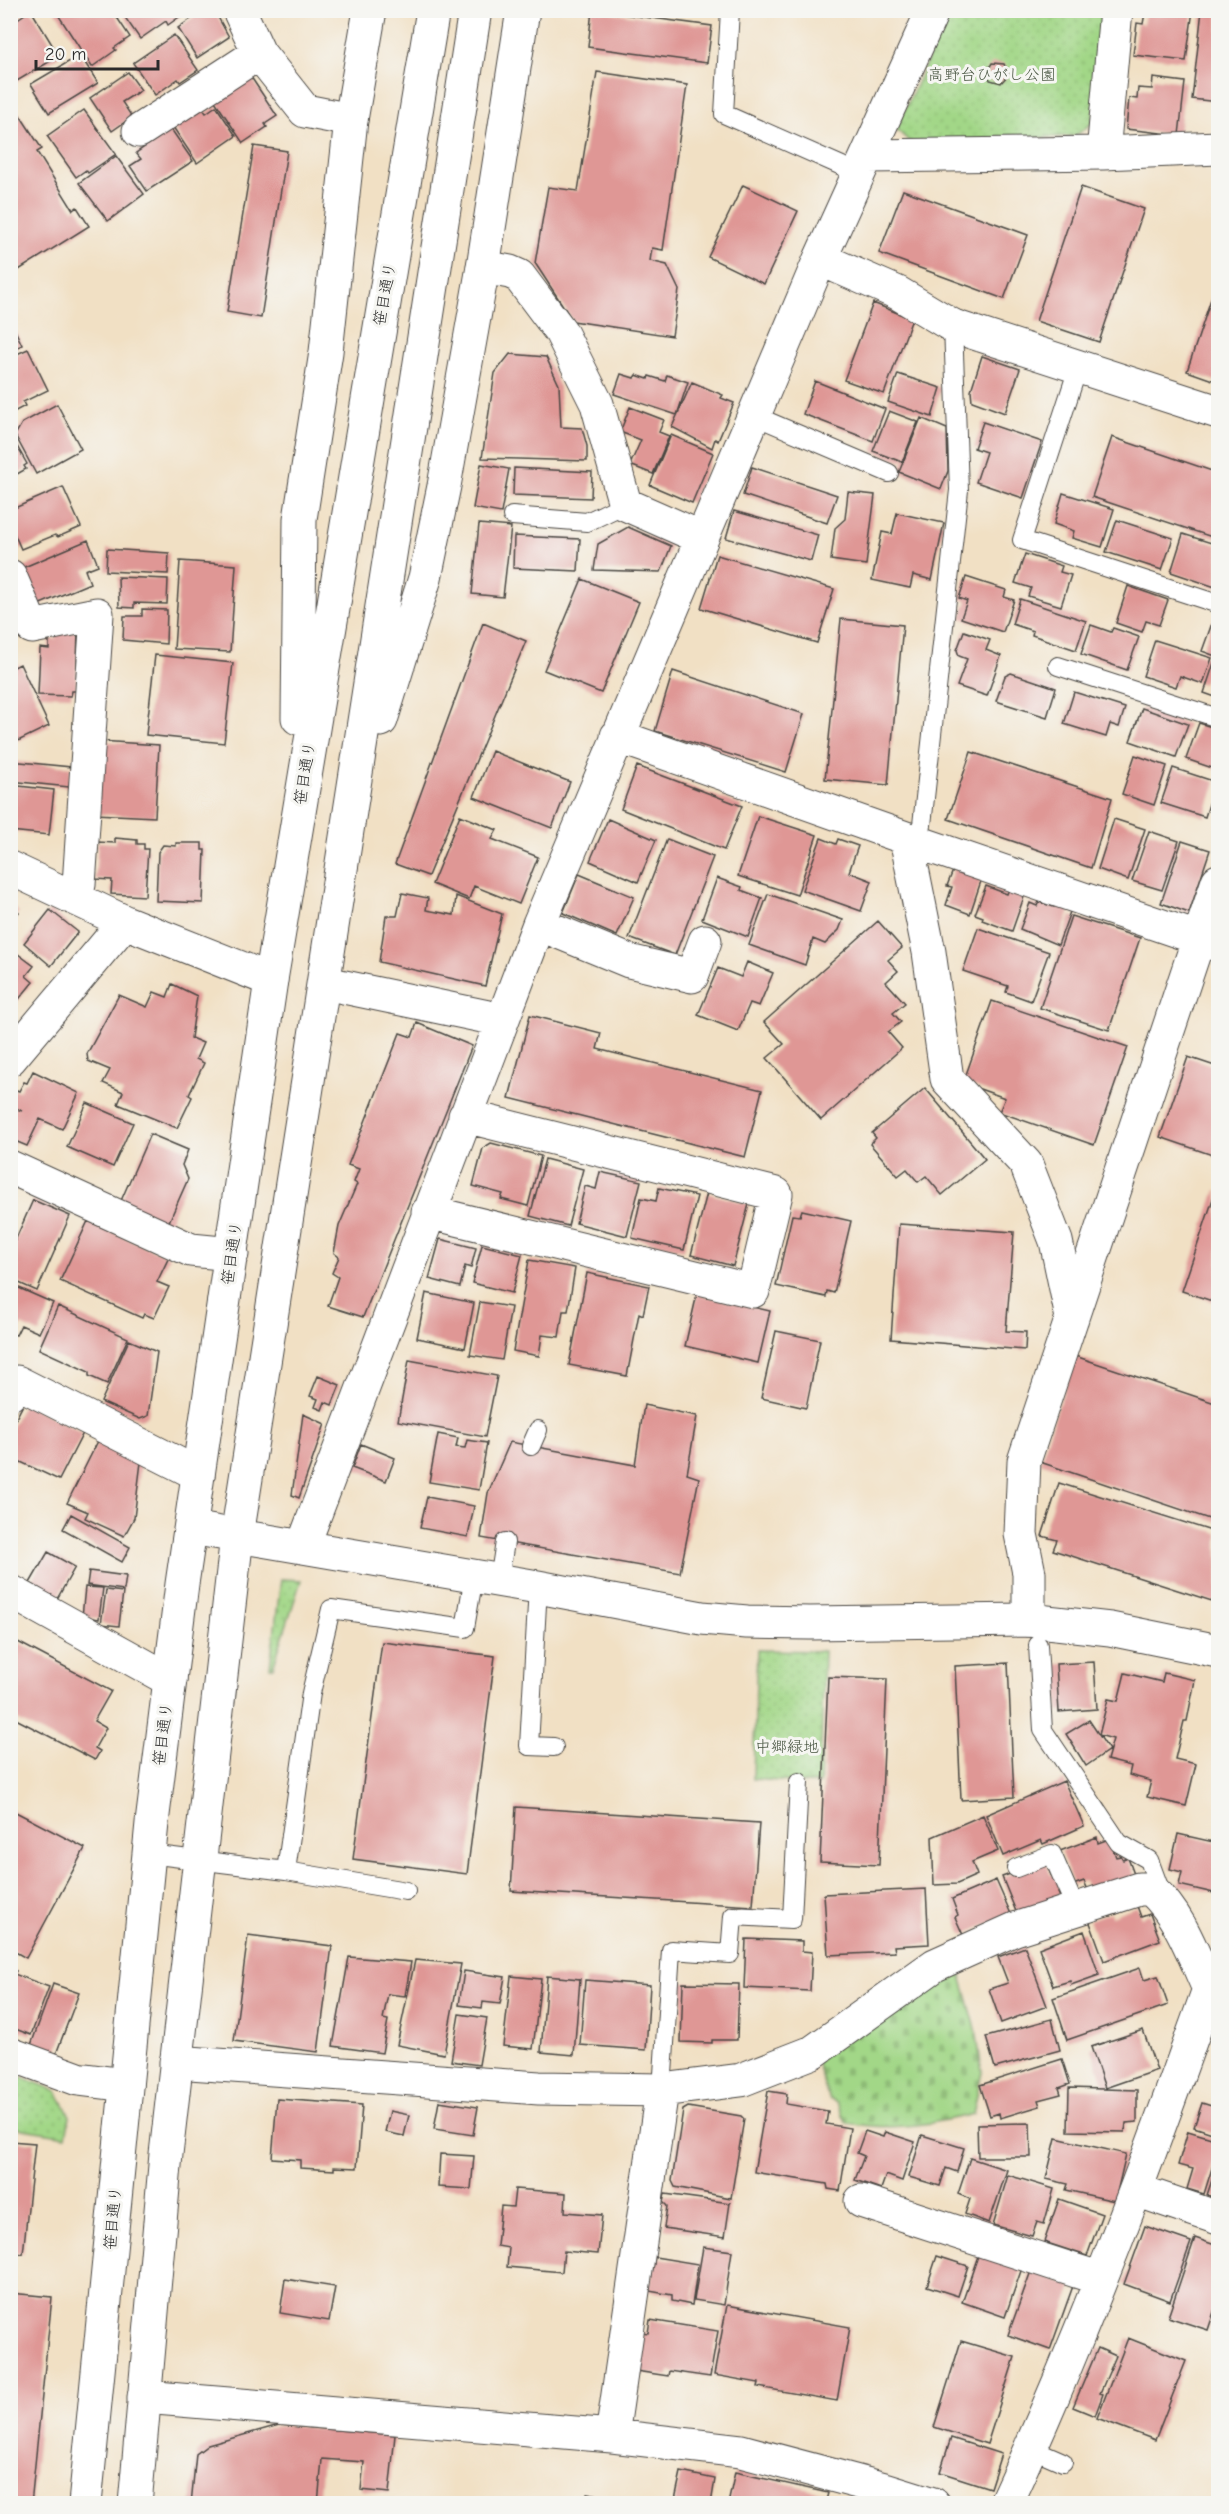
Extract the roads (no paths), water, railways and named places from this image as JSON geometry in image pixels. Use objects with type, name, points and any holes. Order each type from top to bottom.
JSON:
[{"type":"street","points":[[239,10],[259,53],[304,111],[351,120]]},
{"type":"street","points":[[297,825],[300,519],[326,352],[351,120],[370,10]]},
{"type":"street","name":"笹目通り","points":[[85,2504],[149,1854],[190,1528],[271,980],[433,10]]},
{"type":"street","points":[[135,2504],[176,2062],[237,1536],[475,10]]},
{"type":"street","points":[[347,831],[425,578],[444,486],[483,267],[523,10]]},
{"type":"street","points":[[303,1546],[539,924],[820,259],[933,10]]},
{"type":"street","points":[[1103,153],[1116,10]]},
{"type":"street","points":[[139,130],[259,53]]},
{"type":"street","points":[[864,165],[1218,148]]},
{"type":"street","points":[[820,259],[898,293],[953,326],[1218,412]]},
{"type":"street","points":[[483,267],[519,276],[561,332],[597,404],[625,504],[702,538]]},
{"type":"street","points":[[10,576],[32,627],[97,614],[79,885],[71,897]]},
{"type":"street","points":[[618,736],[1210,942]]},
{"type":"street","points":[[913,840],[947,1079],[1026,1164],[1056,1242],[1072,1318]]},
{"type":"street","points":[[10,868],[125,922],[271,980]]},
{"type":"street","points":[[1034,1633],[1029,1573],[1022,1534],[1024,1461],[1072,1318],[1210,942],[1218,881]]},
{"type":"street","points":[[10,1059],[125,922]]},
{"type":"street","points":[[539,924],[629,961],[692,976],[705,941]]},
{"type":"street","points":[[325,983],[502,1020]]},
{"type":"street","points":[[428,1212],[753,1291],[776,1194],[465,1116]]},
{"type":"street","points":[[10,1167],[191,1250],[232,1254]]},
{"type":"street","points":[[10,1394],[17,1382],[198,1473]]},
{"type":"street","points":[[190,1528],[538,1587],[702,1618],[747,1622],[1034,1633],[1110,1629],[1218,1651]]},
{"type":"street","points":[[10,1591],[170,1680]]},
{"type":"street","points":[[176,2062],[539,2088],[662,2090],[741,2080],[813,2052],[934,1965],[1015,1929],[1138,1888],[1151,1888],[1163,1899],[1214,1981],[1136,2190],[1054,2396],[1005,2504]]},
{"type":"street","points":[[10,2054],[78,2079],[126,2085]]},
{"type":"street","points":[[612,2436],[662,2090]]},
{"type":"street","points":[[1136,2190],[1218,2218]]},
{"type":"street","points":[[861,2201],[1101,2278]]},
{"type":"street","points":[[144,2397],[612,2436],[741,2451],[933,2504]]},
{"type":"lane","points":[[730,10],[724,114],[864,165]]},
{"type":"lane","points":[[913,840],[959,490],[953,326]]},
{"type":"lane","points":[[1078,368],[1022,540],[1218,604]]},
{"type":"lane","points":[[753,415],[889,473]]},
{"type":"lane","points":[[512,516],[587,522],[625,504]]},
{"type":"lane","points":[[1058,666],[1218,718]]},
{"type":"lane","points":[[286,1871],[311,1693],[331,1609],[465,1628],[486,1578],[505,1542]]},
{"type":"lane","points":[[538,1587],[529,1746],[554,1747]]},
{"type":"lane","points":[[1034,1633],[1043,1730],[1119,1843],[1149,1860],[1163,1899]]},
{"type":"lane","points":[[662,2090],[671,1950],[730,1954],[733,1916],[792,1919],[799,1782]]},
{"type":"lane","points":[[149,1854],[286,1871],[406,1891]]},
{"type":"lane","points":[[1016,1868],[1052,1854],[1076,1909]]},
{"type":"lane","points":[[1031,2448],[1063,2462]]},
{"type":"park label","name":"高野台ひがし公園","points":[[992,75]]},
{"type":"park label","name":"中郷緑地","points":[[787,1747]]}]
